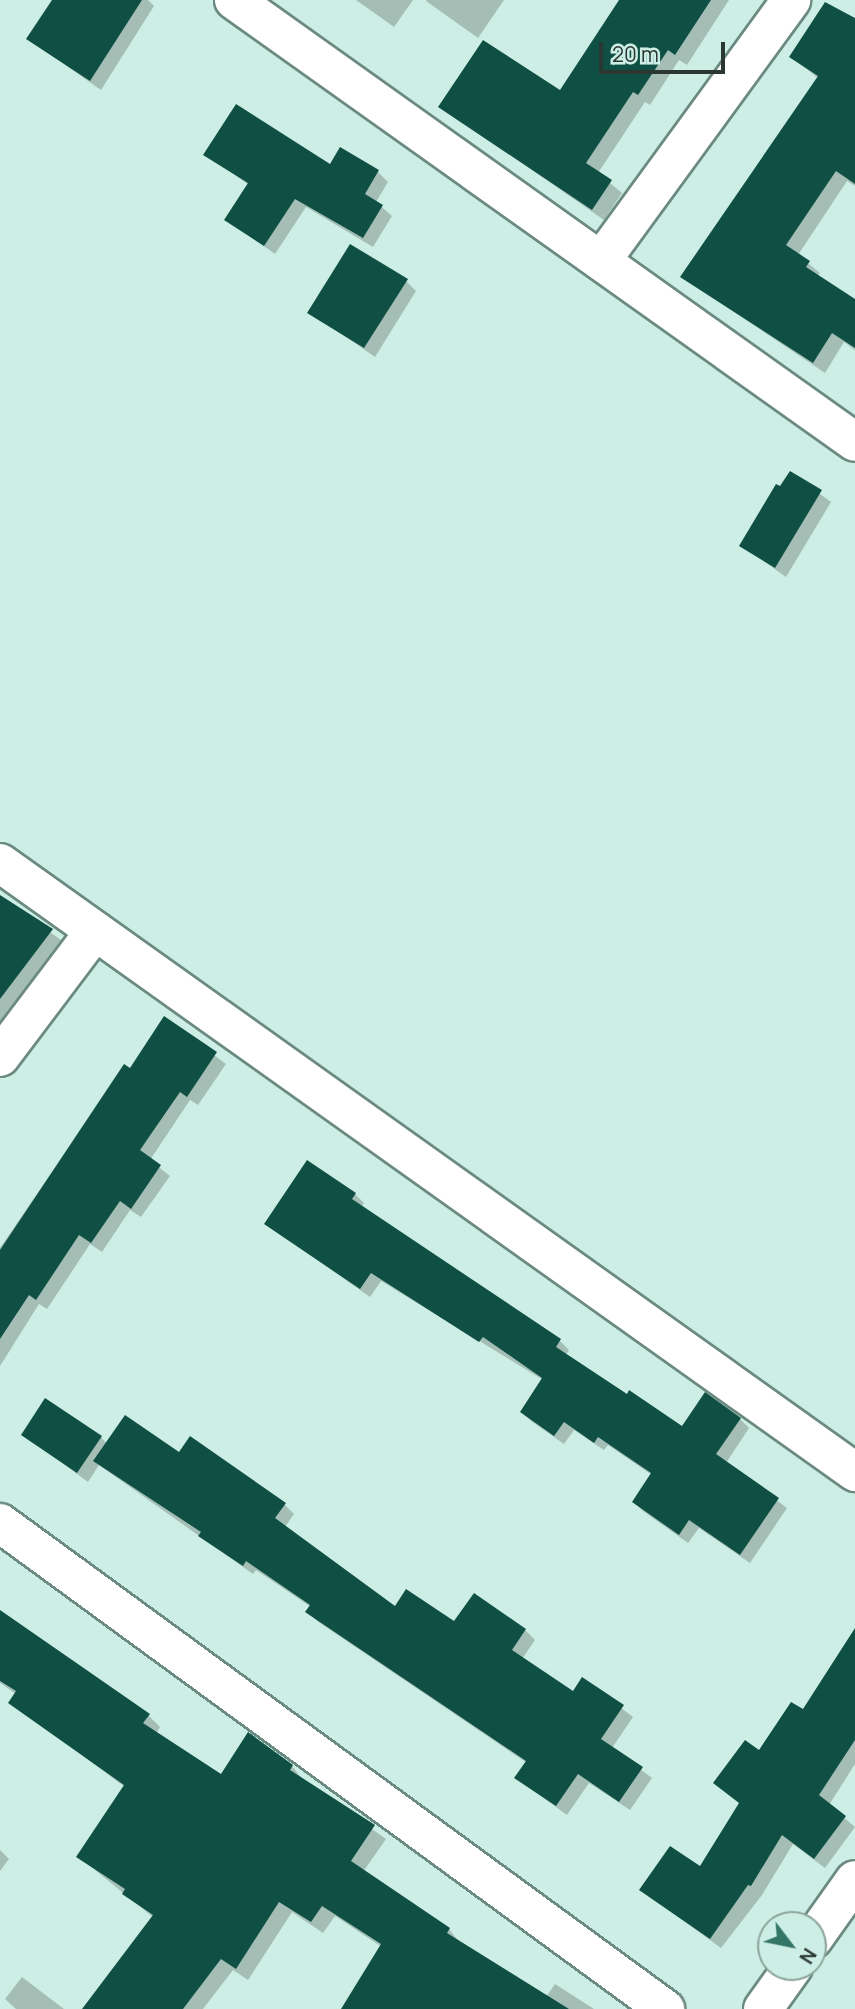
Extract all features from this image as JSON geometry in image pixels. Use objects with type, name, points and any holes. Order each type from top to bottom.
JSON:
[{"type":"street","points":[[234,0],[855,442]]},
{"type":"street","points":[[601,261],[791,0]]},
{"type":"street","points":[[0,863],[855,1472]]},
{"type":"street","points":[[0,1057],[95,931]]},
{"type":"street","points":[[0,1523],[665,2009]]},
{"type":"street","points":[[827,1919],[855,1880]]},
{"type":"street","points":[[763,2009],[783,1981]]},
{"type":"building","points":[[52,0],[142,0],[90,81],[26,39]]},
{"type":"building","points":[[619,0],[711,0],[675,55],[668,50],[638,95],[633,92],[586,163],[612,180],[592,210],[438,107],[483,40],[560,90]]},
{"type":"building","points":[[825,2],[855,18],[855,184],[836,171],[786,245],[810,261],[806,267],[855,299],[855,348],[832,333],[813,363],[680,277],[818,76],[789,57]]},
{"type":"building","points":[[236,104],[330,164],[340,147],[379,170],[365,194],[383,205],[363,238],[295,199],[264,246],[224,220],[248,183],[203,155]]},
{"type":"building","points":[[350,244],[408,279],[364,348],[307,313]]},
{"type":"building","points":[[790,471],[822,490],[775,568],[739,546],[776,484],[780,486]]},
{"type":"building","points":[[0,895],[53,929],[0,999]]},
{"type":"building","points":[[164,1016],[217,1052],[187,1097],[180,1092],[140,1150],[161,1165],[131,1209],[120,1201],[91,1243],[79,1235],[36,1300],[29,1295],[0,1339],[0,1250],[124,1064],[130,1068]]},
{"type":"building","points":[[307,1160],[356,1193],[352,1199],[561,1339],[556,1347],[627,1394],[629,1390],[682,1426],[705,1392],[741,1418],[716,1454],[779,1498],[740,1555],[689,1520],[679,1535],[632,1502],[651,1473],[598,1437],[594,1443],[564,1422],[554,1436],[520,1412],[542,1378],[483,1337],[479,1342],[371,1273],[360,1289],[264,1224]]},
{"type":"building","points":[[45,1398],[102,1436],[77,1473],[21,1435]]},
{"type":"building","points":[[125,1415],[179,1452],[190,1436],[286,1503],[275,1518],[395,1606],[406,1589],[454,1621],[474,1593],[526,1629],[512,1650],[573,1691],[582,1677],[624,1705],[601,1739],[643,1767],[619,1802],[578,1774],[556,1806],[514,1778],[526,1761],[305,1612],[310,1605],[246,1561],[243,1566],[198,1536],[201,1532],[93,1461]]},
{"type":"building","points":[[0,1610],[150,1714],[143,1723],[221,1774],[248,1732],[293,1765],[290,1770],[375,1825],[351,1861],[450,1928],[447,1933],[569,2009],[341,2009],[381,1944],[322,1906],[311,1922],[279,1902],[236,1969],[221,1959],[183,2009],[82,2009],[153,1915],[122,1894],[125,1889],[76,1857],[124,1785],[8,1703],[16,1691],[0,1681]]},
{"type":"building","points":[[855,1628],[855,1740],[819,1795],[846,1816],[814,1859],[782,1835],[751,1886],[748,1885],[710,1939],[639,1890],[670,1846],[700,1866],[739,1803],[713,1783],[745,1740],[759,1750],[791,1702],[803,1709]]}]
